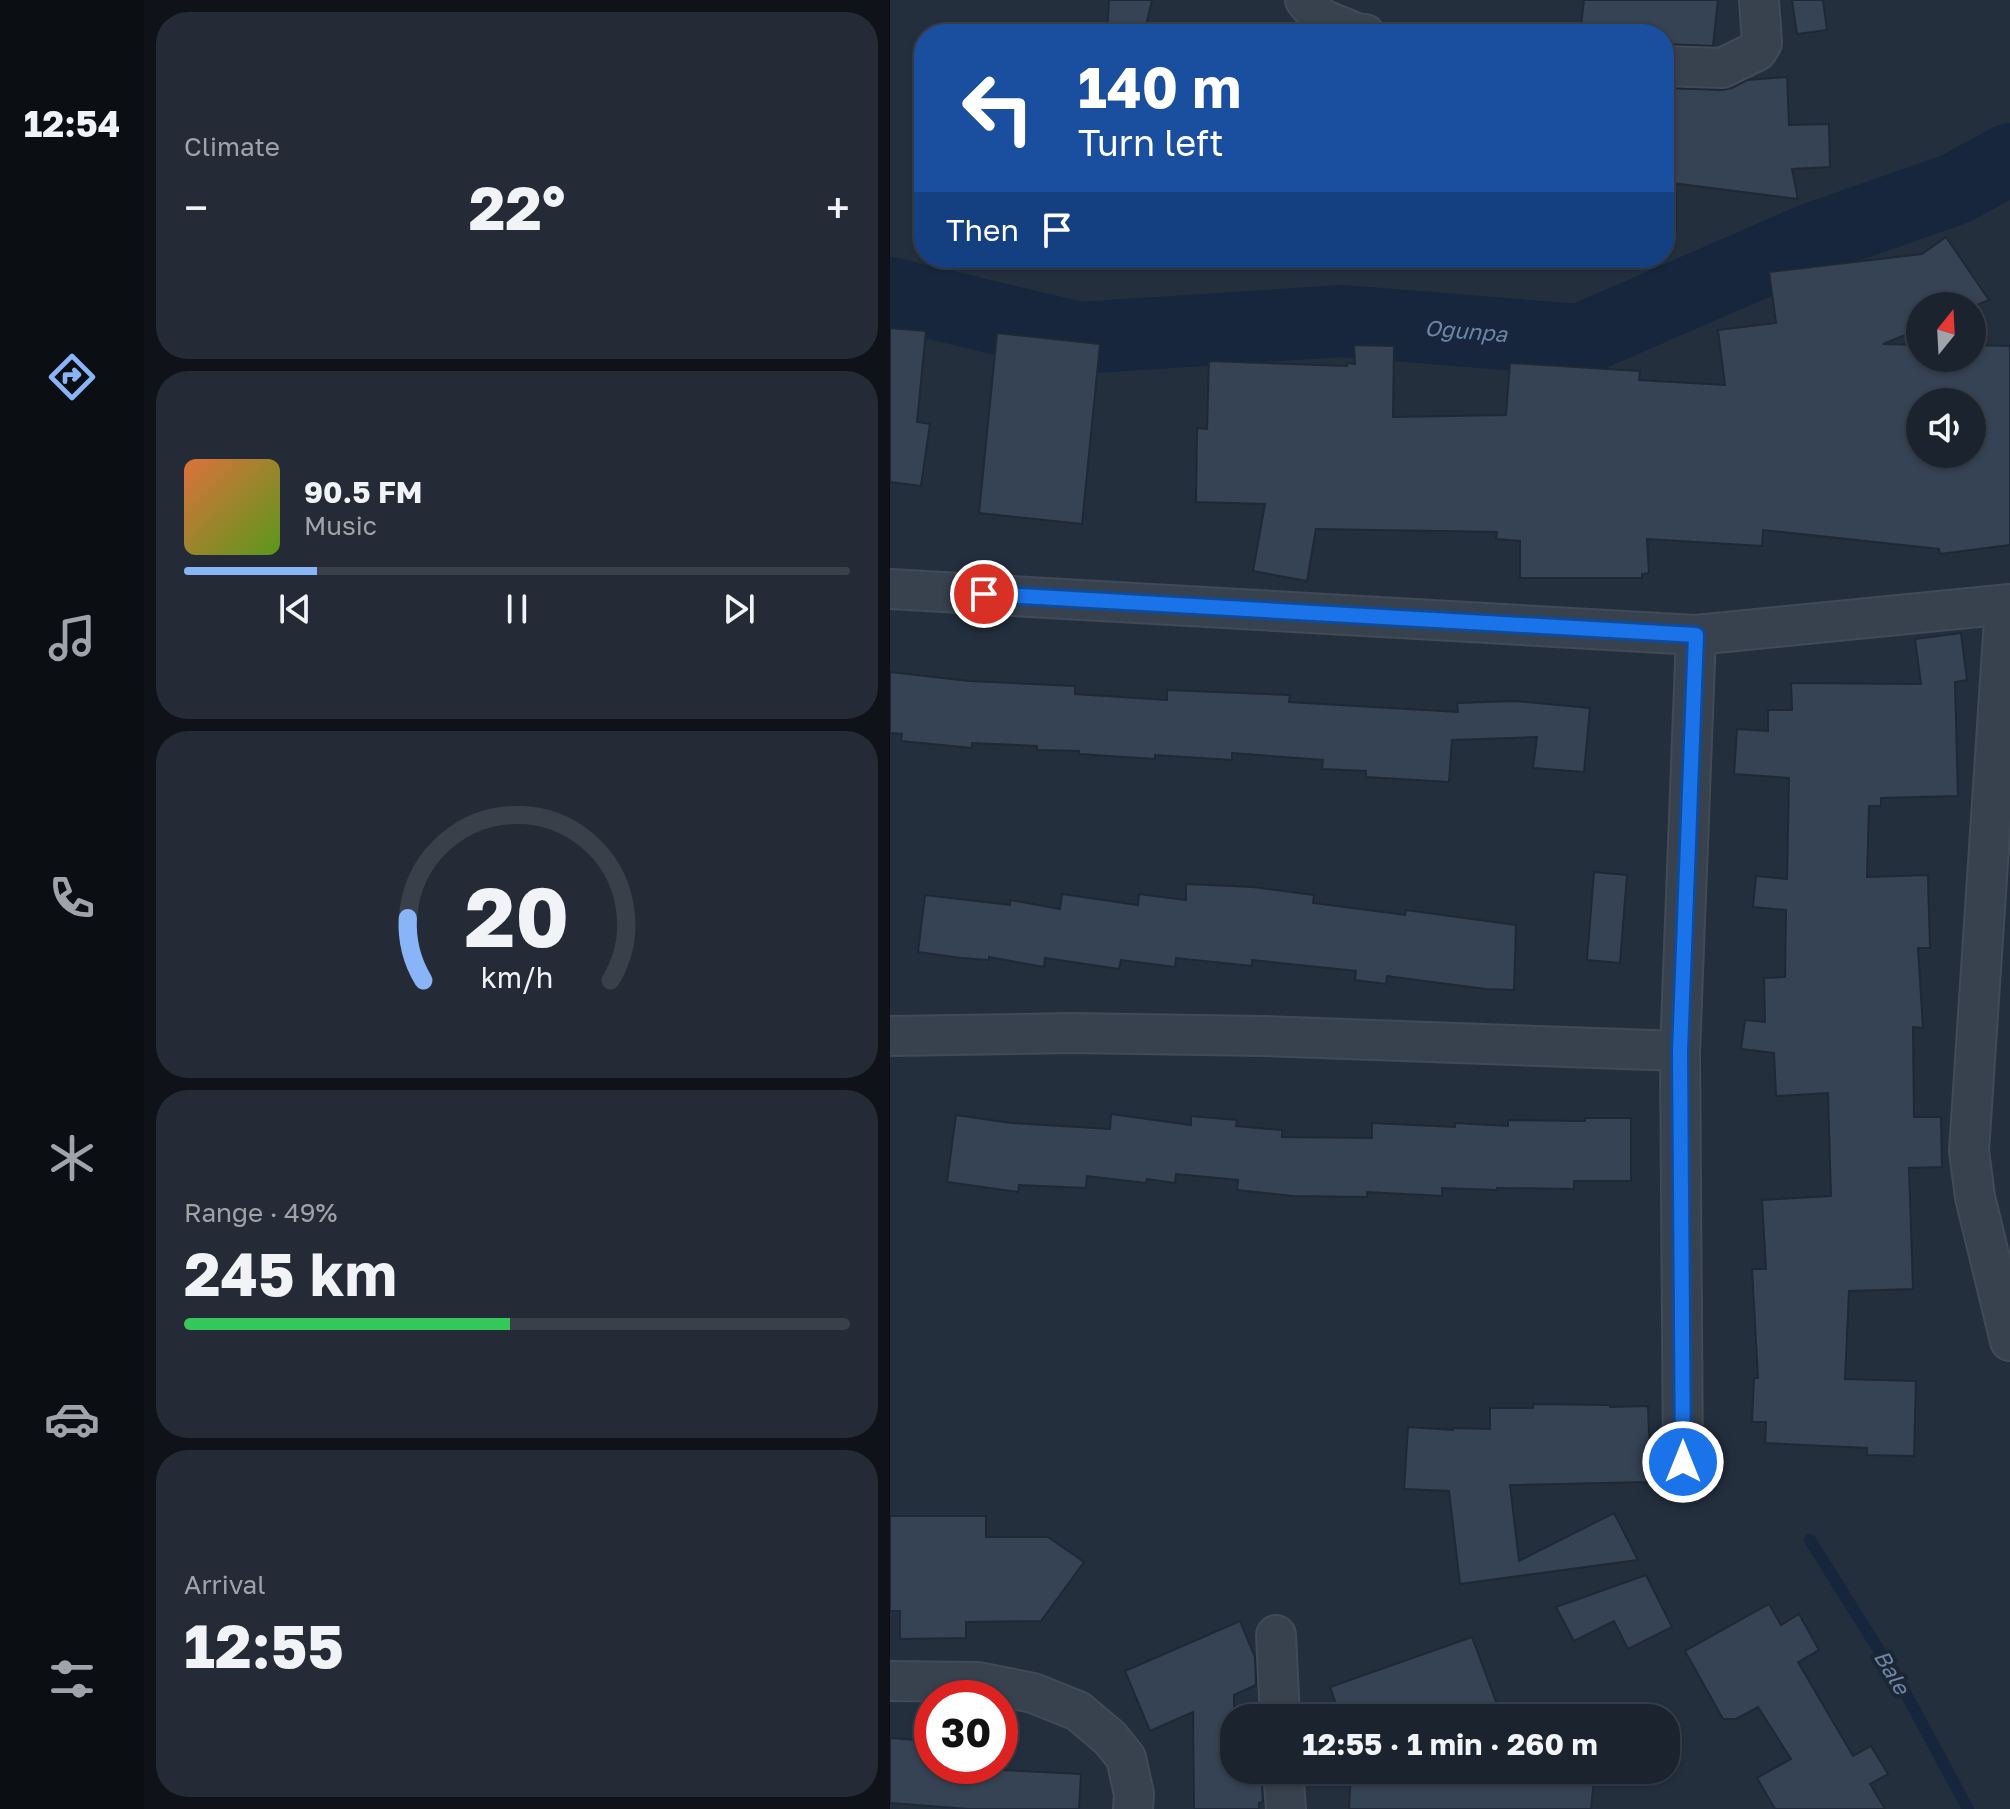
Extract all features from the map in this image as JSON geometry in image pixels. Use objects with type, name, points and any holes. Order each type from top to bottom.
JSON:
[{"type":"street","points":[[1305,0],[1320,18],[1334,24]]},
{"type":"street","points":[[1674,66],[1722,68],[1757,51],[1762,43],[1759,0]]},
{"type":"street","points":[[890,589],[1696,635],[2008,605],[1969,1151],[1975,1197],[2010,1341]]},
{"type":"street","points":[[1683,1462],[1680,1051],[1696,635]]},
{"type":"street","points":[[890,1036],[1183,1035],[1680,1051]]},
{"type":"street","points":[[1276,1635],[1279,1704]]},
{"type":"street","points":[[890,1681],[978,1682],[1033,1693],[1078,1711],[1110,1738],[1126,1758],[1134,1794],[1133,1809]]},
{"type":"street","points":[[1284,1784],[1286,1809]]},
{"type":"building","points":[[1109,0],[1152,0],[1146,24],[1108,24]]},
{"type":"building","points":[[1584,0],[1718,0],[1713,46],[1674,44],[1674,24],[1581,24]]},
{"type":"building","points":[[1792,0],[1823,0],[1827,30],[1797,34]]},
{"type":"building","points":[[1787,77],[1789,125],[1829,124],[1830,167],[1792,169],[1798,199],[1674,183],[1674,88],[1722,90],[1747,80]]},
{"type":"building","points":[[1946,237],[1984,292],[1906,292],[1906,335],[1883,344],[1906,345],[1906,372],[1986,372],[1986,345],[2010,346],[2010,545],[1940,554],[1939,549],[1763,530],[1762,546],[1647,539],[1649,573],[1642,574],[1642,578],[1520,578],[1520,541],[1496,539],[1497,532],[1316,529],[1307,581],[1253,571],[1265,504],[1196,502],[1197,428],[1207,429],[1209,361],[1347,366],[1347,363],[1355,364],[1354,345],[1394,346],[1393,417],[1506,415],[1510,363],[1640,371],[1639,380],[1725,385],[1718,330],[1776,323],[1769,272],[1922,254]]},
{"type":"building","points":[[890,328],[926,331],[917,422],[930,424],[921,486],[890,482]]},
{"type":"building","points":[[997,333],[1100,344],[1082,524],[979,513]]},
{"type":"building","points":[[1961,633],[1967,680],[1955,682],[1958,796],[1881,798],[1881,806],[1869,806],[1867,877],[1928,875],[1930,948],[1918,948],[1923,1028],[1913,1027],[1914,1117],[1941,1117],[1942,1167],[1909,1168],[1913,1289],[1849,1291],[1845,1379],[1916,1381],[1914,1456],[1867,1455],[1867,1448],[1765,1443],[1766,1422],[1752,1422],[1754,1378],[1758,1378],[1752,1269],[1766,1269],[1762,1200],[1831,1196],[1828,1093],[1776,1096],[1774,1053],[1741,1049],[1745,1020],[1765,1022],[1764,978],[1785,977],[1786,910],[1753,907],[1756,876],[1787,879],[1789,778],[1734,774],[1737,729],[1768,731],[1768,710],[1792,710],[1791,683],[1921,684],[1915,639]]},
{"type":"building","points":[[890,672],[969,681],[1075,686],[1075,694],[1167,700],[1167,690],[1290,695],[1289,702],[1458,712],[1457,703],[1515,701],[1590,708],[1584,772],[1533,768],[1537,737],[1452,740],[1449,782],[1366,777],[1366,771],[1322,769],[1323,760],[1232,753],[1232,760],[1155,755],[1155,759],[1037,750],[1037,746],[972,743],[972,748],[901,741],[902,734],[890,733]]},
{"type":"building","points":[[1594,872],[1627,875],[1620,963],[1587,960]]},
{"type":"building","points":[[1186,884],[1253,887],[1314,895],[1313,903],[1405,915],[1406,910],[1516,925],[1514,990],[1387,976],[1386,984],[1355,980],[1356,971],[1252,960],[1252,966],[1176,958],[1175,967],[1121,960],[1119,969],[1045,958],[1044,967],[989,957],[989,960],[918,952],[925,895],[1010,905],[1010,900],[1060,909],[1062,894],[1138,905],[1139,894],[1186,900]]},
{"type":"building","points":[[1111,1114],[1191,1125],[1191,1116],[1237,1120],[1236,1126],[1282,1130],[1282,1137],[1372,1138],[1372,1123],[1508,1126],[1508,1120],[1631,1118],[1631,1181],[1574,1181],[1574,1189],[1442,1188],[1442,1196],[1367,1192],[1367,1197],[1293,1196],[1237,1190],[1238,1180],[1176,1174],[1175,1183],[1087,1176],[1086,1188],[1019,1185],[1018,1192],[947,1182],[956,1115],[1011,1123],[1110,1129]]},
{"type":"building","points":[[1533,1404],[1648,1406],[1651,1482],[1510,1485],[1519,1561],[1614,1513],[1638,1560],[1460,1584],[1449,1491],[1404,1489],[1408,1427],[1490,1429],[1490,1408],[1533,1408]]},
{"type":"building","points":[[890,1516],[986,1516],[986,1537],[1048,1537],[1084,1562],[1041,1621],[966,1622],[966,1638],[900,1639],[900,1611],[890,1611]]},
{"type":"building","points":[[1646,1575],[1672,1627],[1628,1649],[1614,1621],[1574,1641],[1556,1607]]},
{"type":"building","points":[[1769,1604],[1781,1625],[1799,1614],[1819,1650],[1798,1662],[1853,1756],[1871,1746],[1888,1774],[1870,1784],[1885,1809],[1775,1809],[1757,1778],[1791,1759],[1758,1707],[1736,1719],[1723,1719],[1685,1651]]},
{"type":"building","points":[[1240,1621],[1255,1657],[1256,1685],[1234,1695],[1234,1704],[1220,1704],[1220,1784],[1262,1784],[1263,1802],[1259,1803],[1259,1809],[1194,1809],[1193,1712],[1150,1731],[1125,1671]]},
{"type":"building","points":[[1472,1637],[1497,1704],[1336,1704],[1330,1687]]},
{"type":"building","points":[[890,1738],[914,1740],[914,1784],[1018,1784],[1018,1771],[1081,1774],[1079,1809],[968,1809],[890,1803]]},
{"type":"building","points":[[1350,1784],[1594,1784],[1591,1809],[1349,1809]]},
{"type":"waterway","name":"Ogunpa","points":[[890,293],[1079,338],[1342,321],[1580,340],[1812,239],[1955,189],[2010,159]]},
{"type":"waterway","name":"Bale","points":[[1810,1540],[1905,1692],[1968,1809]]},
{"type":"route","points":[[984,594],[1696,635],[1680,1051],[1683,1462]]}]
